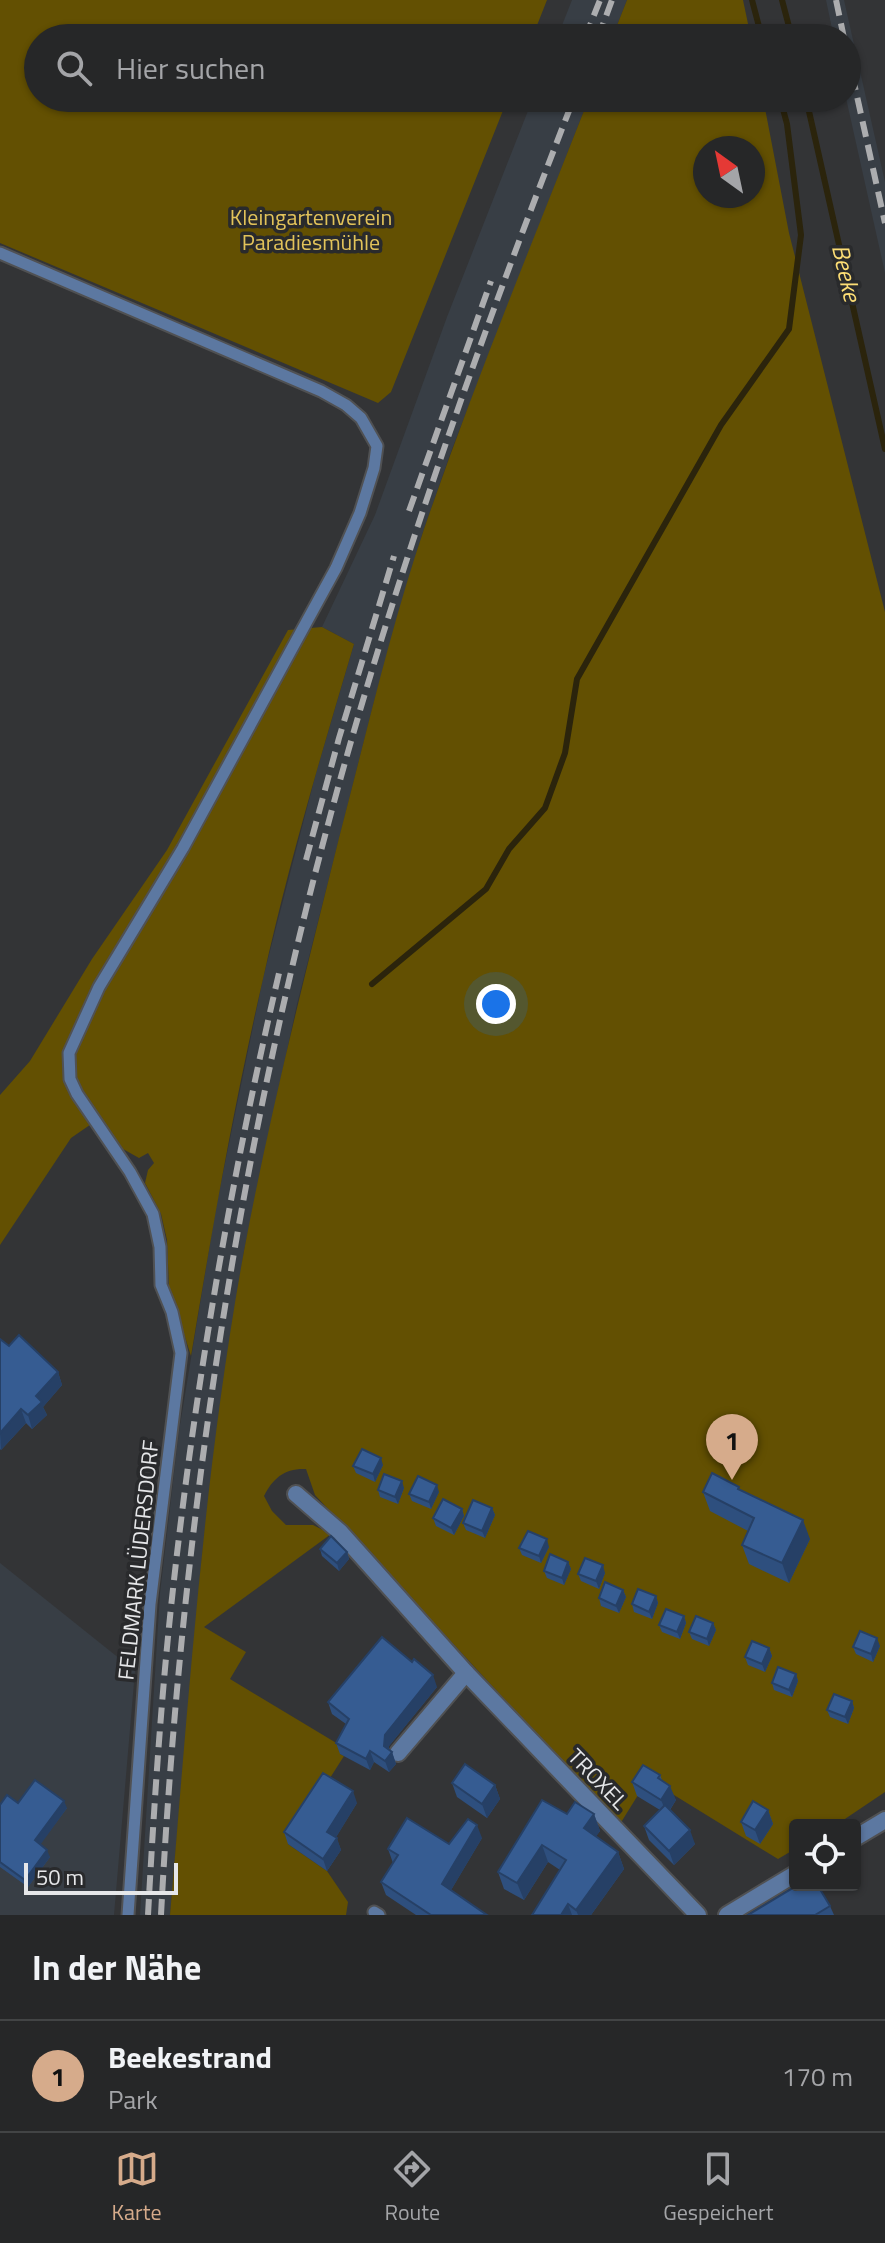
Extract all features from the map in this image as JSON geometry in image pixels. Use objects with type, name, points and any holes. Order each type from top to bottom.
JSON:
[{"type":"street","name":"TROXEL","points":[[296,1494],[340,1532],[466,1673],[698,1915]]},
{"type":"street","points":[[398,1753],[466,1673]]},
{"type":"street","points":[[861,1834],[885,1820]]},
{"type":"street","points":[[727,1915],[789,1878]]},
{"type":"lane","name":"FELDMARK LÜDERSDORF","points":[[0,253],[321,391],[361,418],[377,446],[374,468],[360,513],[336,568],[183,848],[99,987],[69,1053],[70,1079],[77,1094],[130,1172],[153,1214],[160,1247],[161,1285],[172,1312],[181,1353],[150,1604],[128,1915]]},
{"type":"shaded area","points":[[572,0],[627,0],[618,24],[563,24]]},
{"type":"shaded area","points":[[826,0],[844,0],[849,24],[831,24]]},
{"type":"shaded area","points":[[861,75],[885,182],[885,273],[849,112],[861,112]]},
{"type":"shaded area","points":[[528,112],[584,112],[452,449],[422,535],[374,702],[297,1004],[244,1251],[218,1423],[202,1557],[170,1915],[140,1915],[160,1593],[179,1431],[216,1207],[263,978],[316,773],[354,644],[322,627],[375,515],[447,317]]},
{"type":"shaded area","points":[[0,1563],[135,1671],[114,1915],[0,1915]]},
{"type":"green space","name":"Kleingartenverein Paradiesmühle","points":[[0,0],[547,0],[538,24],[24,24],[24,112],[502,112],[391,392],[378,403],[0,243]]},
{"type":"green space","points":[[627,0],[743,0],[748,24],[618,24]]},
{"type":"green space","points":[[583,112],[766,112],[789,233],[885,612],[885,1792],[845,1819],[789,1819],[789,1853],[778,1859],[648,1779],[620,1824],[315,1495],[306,1469],[292,1470],[276,1479],[264,1496],[272,1511],[286,1525],[313,1525],[331,1534],[204,1627],[246,1652],[230,1679],[343,1747],[340,1754],[344,1756],[288,1844],[327,1871],[348,1902],[346,1915],[170,1915],[208,1499],[230,1333],[254,1199],[301,992],[379,683],[424,529]]},
{"type":"green space","points":[[322,627],[354,644],[294,853],[263,979],[224,1167],[191,1356],[169,1287],[167,1240],[161,1214],[145,1183],[148,1170],[154,1163],[148,1153],[139,1158],[123,1149],[100,1118],[71,1138],[0,1245],[0,1095],[30,1061],[92,959],[167,850],[288,630]]},
{"type":"building","points":[[19,1335],[58,1372],[36,1396],[42,1402],[28,1415],[21,1409],[0,1433],[0,1339],[9,1346]]},
{"type":"building","points":[[362,1449],[381,1458],[373,1474],[353,1466]]},
{"type":"building","points":[[712,1473],[803,1520],[782,1563],[742,1545],[754,1518],[703,1492]]},
{"type":"building","points":[[384,1474],[402,1481],[395,1497],[378,1490]]},
{"type":"building","points":[[418,1476],[437,1485],[429,1502],[409,1494]]},
{"type":"building","points":[[443,1499],[462,1509],[451,1528],[433,1518]]},
{"type":"building","points":[[473,1500],[492,1508],[482,1531],[463,1523]]},
{"type":"building","points":[[528,1531],[547,1539],[539,1556],[519,1548]]},
{"type":"building","points":[[331,1536],[347,1552],[337,1563],[320,1549]]},
{"type":"building","points":[[550,1554],[568,1562],[562,1578],[544,1571]]},
{"type":"building","points":[[585,1558],[603,1565],[596,1581],[578,1574]]},
{"type":"building","points":[[605,1582],[623,1590],[616,1606],[599,1598]]},
{"type":"building","points":[[638,1589],[656,1596],[649,1612],[632,1604]]},
{"type":"building","points":[[666,1609],[684,1616],[677,1632],[659,1625]]},
{"type":"building","points":[[696,1616],[713,1623],[707,1639],[689,1632]]},
{"type":"building","points":[[860,1631],[877,1638],[871,1654],[853,1647]]},
{"type":"building","points":[[382,1637],[433,1675],[385,1735],[384,1746],[392,1752],[385,1761],[370,1751],[366,1759],[336,1743],[349,1719],[328,1702]]},
{"type":"building","points":[[752,1641],[769,1648],[762,1664],[745,1657]]},
{"type":"building","points":[[778,1667],[796,1674],[789,1690],[772,1683]]},
{"type":"building","points":[[834,1694],[852,1701],[845,1717],[827,1710]]},
{"type":"building","points":[[465,1764],[495,1785],[482,1804],[452,1783]]},
{"type":"building","points":[[643,1765],[660,1775],[658,1778],[670,1786],[661,1800],[632,1782]]},
{"type":"building","points":[[323,1773],[353,1791],[327,1832],[337,1838],[323,1859],[284,1832]]},
{"type":"building","points":[[35,1780],[64,1801],[35,1840],[47,1850],[25,1880],[0,1862],[0,1805],[7,1795],[18,1803]]},
{"type":"building","points":[[542,1800],[567,1814],[575,1802],[594,1814],[584,1828],[618,1852],[576,1910],[568,1904],[561,1915],[532,1915],[566,1860],[542,1845],[517,1883],[498,1872]]},
{"type":"building","points":[[753,1801],[768,1810],[755,1830],[741,1822]]},
{"type":"building","points":[[665,1805],[690,1830],[669,1851],[644,1826]]},
{"type":"building","points":[[407,1818],[449,1844],[468,1819],[477,1825],[442,1884],[487,1915],[431,1915],[381,1882],[398,1855],[388,1849]]},
{"type":"building","points":[[789,1890],[821,1891],[830,1906],[815,1915],[748,1915]]},
{"type":"waterway","points":[[752,0],[758,24]]},
{"type":"waterway","name":"Beeke","points":[[782,0],[788,24]]},
{"type":"waterway","points":[[372,984],[486,889],[509,849],[545,808],[565,753],[577,679],[721,425],[789,329],[801,235],[784,112]]},
{"type":"waterway","name":"Beeke","points":[[809,112],[885,449]]},
{"type":"railway","points":[[591,24],[600,0]]},
{"type":"railway","points":[[603,24],[612,0]]},
{"type":"railway","points":[[836,0],[841,24]]},
{"type":"railway","points":[[161,1915],[181,1645],[214,1377],[261,1111],[289,979],[348,751],[406,562],[470,376],[569,112]]},
{"type":"railway","points":[[860,112],[885,223]]},
{"type":"railway","points":[[409,511],[491,281]]},
{"type":"railway","points":[[306,860],[394,556]]},
{"type":"railway","points":[[148,1915],[165,1670],[182,1511],[204,1355],[231,1200],[280,969]]},
{"type":"place","name":"Beekestrand","points":[[732,1480]]}]
